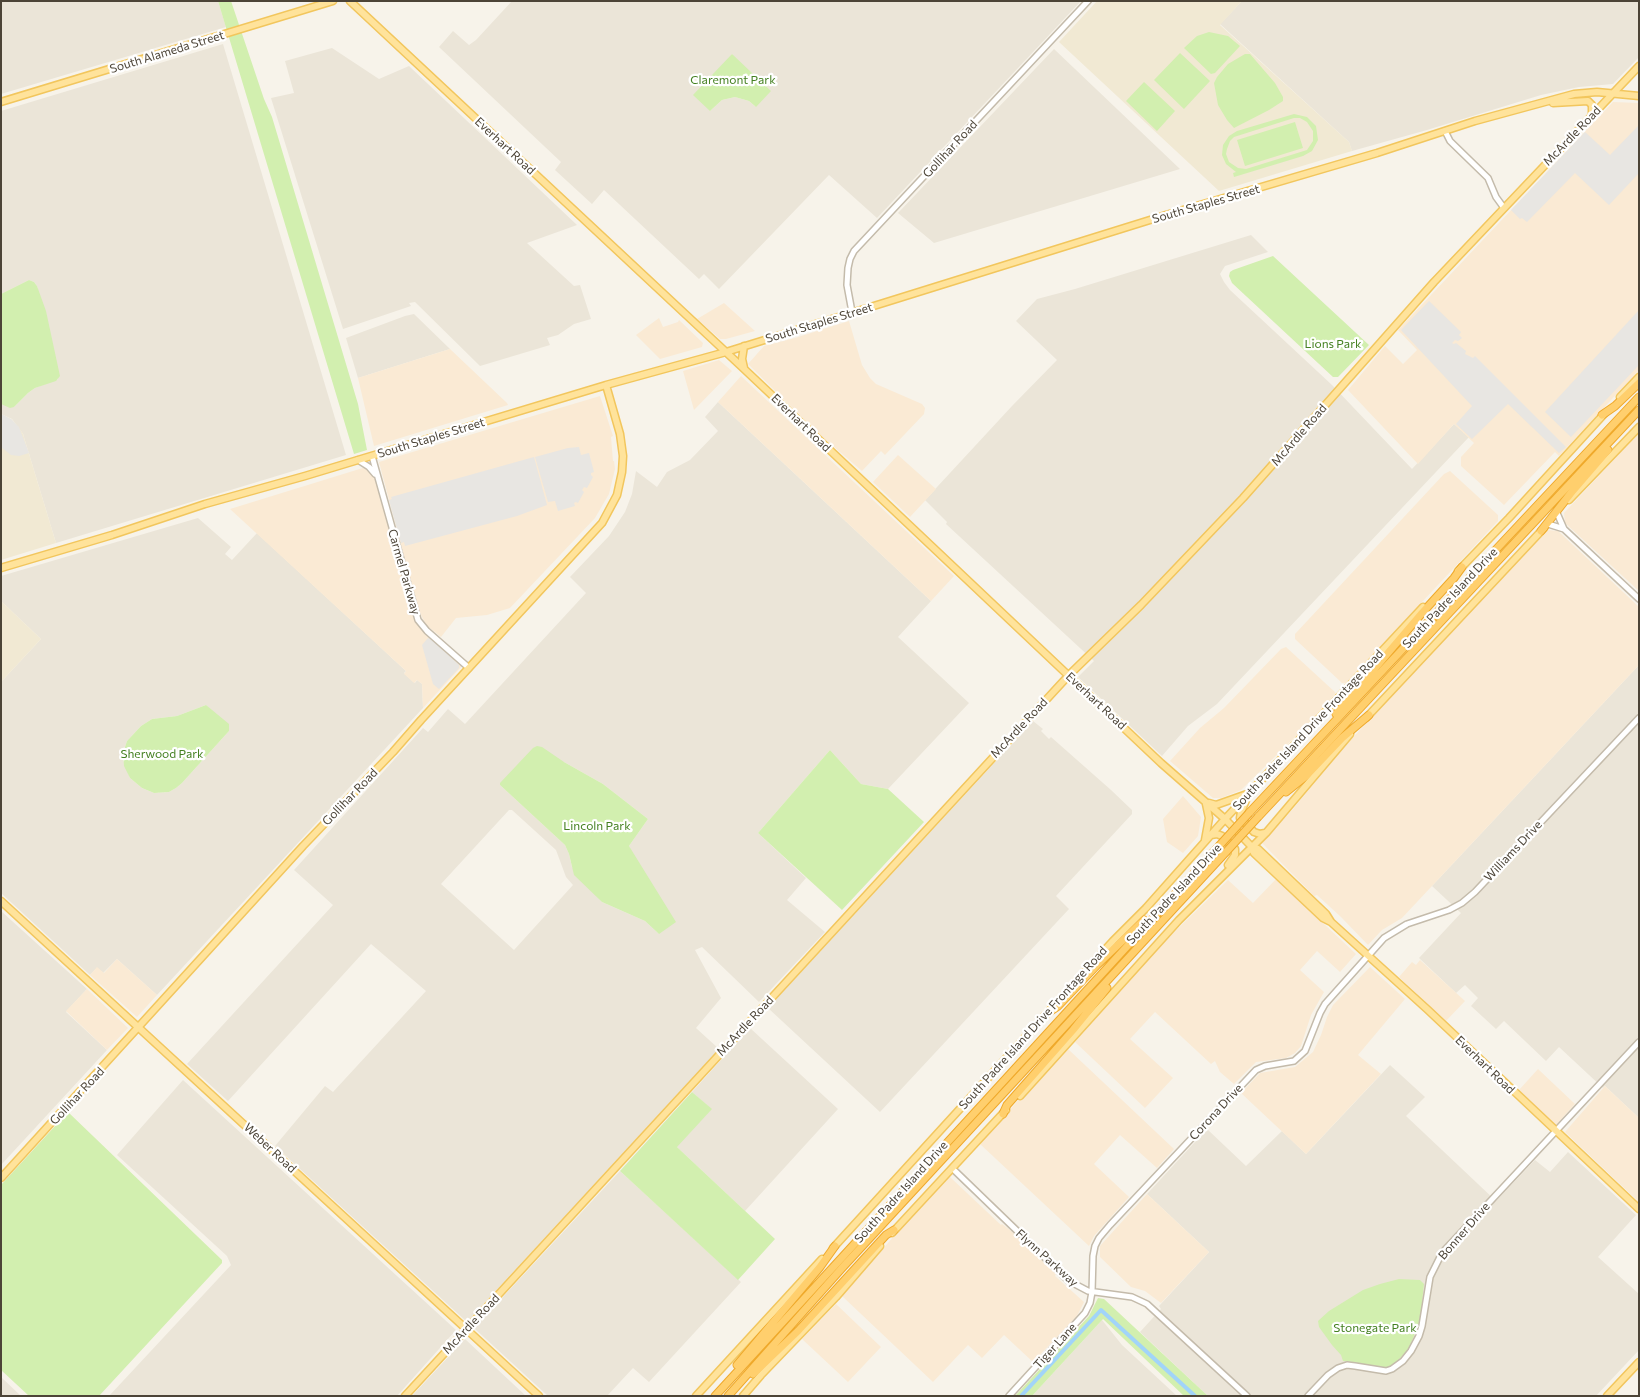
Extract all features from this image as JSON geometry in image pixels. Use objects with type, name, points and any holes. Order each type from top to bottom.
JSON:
[{"type":"highway","points":[[1602,416],[1639,384]]},
{"type":"highway","name":"South Padre Island Drive","points":[[713,1396],[1194,871],[1639,397]]},
{"type":"highway","name":"South Padre Island Drive","points":[[728,1396],[862,1247],[1259,816],[1639,410]]},
{"type":"highway","points":[[1541,532],[1570,493],[1618,438],[1630,419]]},
{"type":"highway","points":[[1276,784],[1462,567]]},
{"type":"highway","points":[[1259,816],[1306,776],[1342,738],[1369,715]]},
{"type":"highway","points":[[1045,1015],[1058,1006],[1143,921],[1179,881],[1194,871]]},
{"type":"highway","points":[[1003,1114],[1006,1105],[1089,1011],[1111,983],[1115,972]]},
{"type":"highway","points":[[740,1382],[751,1376],[798,1331],[886,1235],[894,1230]]},
{"type":"highway","points":[[713,1396],[820,1268],[835,1246]]},
{"type":"main road","name":"South Alameda Street","points":[[1,102],[333,1]]},
{"type":"main road","name":"Everhart Road","points":[[350,1],[726,352],[1161,763],[1225,819],[1251,846],[1264,854],[1326,914],[1331,922],[1428,1010],[1639,1209]]},
{"type":"main road","name":"McArdle Road","points":[[405,1396],[1069,675],[1141,605],[1243,498],[1382,339],[1639,66]]},
{"type":"main road","name":"South Staples Street","points":[[1,568],[112,535],[206,504],[606,385],[726,352],[1475,121],[1574,94],[1597,92],[1639,96]]},
{"type":"main road","points":[[1542,103],[1588,101],[1592,105],[1592,116]]},
{"type":"main road","points":[[744,346],[742,359],[744,369]]},
{"type":"main road","name":"South Padre Island Drive Frontage Road","points":[[696,1396],[1113,941],[1146,908],[1248,794],[1523,503],[1639,377]]},
{"type":"main road","name":"Gollihar Road","points":[[1,1178],[303,846],[393,752],[602,523],[613,504],[620,483],[623,456],[620,434],[606,385]]},
{"type":"main road","points":[[743,1396],[1204,894],[1266,833],[1334,751],[1639,427]]},
{"type":"main road","points":[[1248,794],[1240,818],[1254,832],[1266,833]]},
{"type":"main road","points":[[1204,842],[1209,818],[1206,802],[1216,805],[1248,794]]},
{"type":"main road","points":[[1204,894],[1236,852],[1222,836],[1217,834],[1211,835]]},
{"type":"main road","name":"Weber Road","points":[[1,901],[539,1396]]},
{"type":"main road","points":[[1607,1396],[1639,1362]]},
{"type":"street","name":"Gollihar Road","points":[[852,312],[847,285],[848,268],[854,250],[1088,1]]},
{"type":"street","points":[[1445,131],[1450,141],[1488,178],[1504,208]]},
{"type":"street","name":"Carmel Parkway","points":[[372,456],[418,620],[469,668]]},
{"type":"street","points":[[358,460],[369,467],[377,476]]},
{"type":"street","points":[[1557,513],[1564,528],[1639,599]]},
{"type":"street","points":[[1548,524],[1564,528]]},
{"type":"street","name":"Williams Drive","points":[[1368,956],[1392,933],[1407,924],[1449,910],[1462,903],[1475,892],[1639,718]]},
{"type":"street","name":"Corona Drive","points":[[1092,1292],[1094,1246],[1099,1238],[1256,1070],[1265,1066],[1294,1060],[1305,1051],[1322,1008],[1368,956]]},
{"type":"street","name":"Bonner Drive","points":[[1308,1396],[1328,1375],[1338,1368],[1347,1365],[1386,1371],[1403,1361],[1419,1336],[1430,1276],[1442,1253],[1639,1042]]},
{"type":"street","name":"Flynn Parkway","points":[[953,1169],[1069,1280],[1082,1289],[1132,1297],[1147,1304],[1247,1396]]},
{"type":"street","name":"Tiger Lane","points":[[1010,1396],[1085,1313],[1090,1303],[1092,1292]]},
{"type":"shaded area","points":[[1,1],[218,1],[226,27],[1,94]]},
{"type":"shaded area","points":[[512,1],[1081,1],[877,218],[829,175],[719,289],[704,274],[699,279],[604,190],[592,204],[555,170],[561,162],[439,47],[453,31],[469,45],[476,40]],"holes":[[[732,54],[756,107],[749,101],[735,97],[722,100],[710,111]]]},
{"type":"shaded area","points":[[1097,1],[1242,1],[1220,25],[1349,142],[1352,151],[1219,191],[1059,42]]},
{"type":"shaded area","points":[[1242,1],[1639,1],[1639,57],[1613,84],[1579,87],[1541,95],[1352,151],[1349,142],[1220,24]]},
{"type":"shaded area","points":[[223,44],[346,455],[56,543],[23,434],[12,419],[1,414],[1,404],[14,407],[35,388],[58,379],[37,286],[29,280],[1,294],[1,111]]},
{"type":"shaded area","points":[[332,48],[379,79],[409,66],[577,225],[527,243],[574,286],[580,285],[591,319],[574,324],[558,335],[547,338],[550,345],[480,366],[415,302],[409,303],[411,306],[343,329],[271,98],[294,93],[285,61]]},
{"type":"shaded area","points":[[1054,49],[1180,169],[934,243],[898,213]]},
{"type":"shaded area","points":[[1613,102],[1639,103],[1639,370],[1559,456],[1555,452],[1504,505],[1461,466],[1461,457],[1474,443],[1454,424],[1418,464],[1348,390],[1385,346],[1403,364],[1417,350],[1398,330]]},
{"type":"shaded area","points":[[1639,125],[1639,173],[1609,205],[1575,173],[1527,222],[1522,218],[1520,219],[1511,210],[1585,132],[1610,155]]},
{"type":"shaded area","points":[[1251,235],[1268,252],[1225,266],[1220,274],[1224,282],[1230,290],[1332,385],[1412,469],[1454,424],[1469,437],[1217,704],[1188,726],[1162,756],[1078,677],[1094,661],[946,524],[947,522],[925,500],[1057,360],[1016,321],[1037,299]]},
{"type":"shaded area","points":[[1429,301],[1461,332],[1459,335],[1462,338],[1452,343],[1456,343],[1466,351],[1465,354],[1473,358],[1475,356],[1566,447],[1559,453],[1508,404],[1472,439],[1456,424],[1472,406],[1401,330]]},
{"type":"shaded area","points":[[724,303],[755,331],[720,339],[697,319]]},
{"type":"shaded area","points":[[1639,310],[1639,365],[1571,437],[1545,412]]},
{"type":"shaded area","points":[[414,314],[450,349],[358,378],[346,338]]},
{"type":"shaded area","points":[[659,318],[663,327],[679,320],[703,343],[702,347],[660,359],[636,335]]},
{"type":"shaded area","points":[[849,321],[862,365],[870,378],[876,384],[922,404],[925,408],[924,414],[885,455],[881,451],[862,471],[818,433],[748,364],[764,346]]},
{"type":"shaded area","points":[[450,349],[508,405],[374,446],[358,378]]},
{"type":"shaded area","points":[[719,360],[732,371],[694,410],[683,371]]},
{"type":"shaded area","points":[[741,376],[954,576],[931,601],[718,402]]},
{"type":"shaded area","points":[[600,396],[613,436],[611,437],[615,469],[609,494],[595,518],[510,608],[487,615],[456,618],[441,637],[426,625],[418,609],[379,462]]},
{"type":"shaded area","points":[[718,402],[931,601],[898,637],[969,703],[888,789],[861,784],[830,750],[758,833],[806,878],[787,900],[825,932],[759,1002],[702,947],[695,950],[721,998],[696,1028],[719,1049],[467,1322],[275,1146],[325,1086],[333,1092],[426,991],[371,944],[228,1101],[187,1064],[333,905],[294,870],[423,728],[428,732],[448,709],[465,724],[586,593],[570,577],[609,536],[625,512],[632,494],[636,471],[657,487],[667,472],[690,460],[718,431],[705,417]],"holes":[[[564,762],[603,784],[648,819],[629,846],[659,934],[645,921],[602,902],[572,867],[565,845],[500,785]],[[509,810],[512,810],[556,850],[566,877],[573,885],[514,950],[441,884]]]},
{"type":"shaded area","points":[[1,414],[11,419],[23,434],[56,543],[1,560]]},
{"type":"shaded area","points":[[1,414],[11,419],[19,427],[29,453],[19,456],[11,455],[1,447]]},
{"type":"shaded area","points":[[1639,433],[1639,591],[1565,523],[1564,513]]},
{"type":"shaded area","points":[[579,447],[581,455],[589,453],[594,472],[591,473],[593,477],[587,488],[584,487],[582,490],[584,492],[578,503],[574,503],[575,506],[558,511],[555,501],[548,502],[535,457]]},
{"type":"shaded area","points":[[898,455],[936,489],[910,517],[873,482]]},
{"type":"shaded area","points":[[534,457],[547,505],[517,516],[405,546],[404,542],[401,543],[389,500],[392,499],[391,497]]},
{"type":"shaded area","points":[[366,467],[373,472],[416,623],[462,666],[423,708],[422,684],[417,680],[414,683],[404,674],[406,671],[230,509]]},
{"type":"shaded area","points":[[1450,471],[1498,515],[1498,521],[1346,683],[1342,683],[1295,639],[1295,634],[1444,474]]},
{"type":"shaded area","points":[[198,518],[231,547],[225,554],[232,560],[257,533],[406,671],[404,673],[415,683],[417,680],[422,684],[423,708],[157,995],[117,959],[103,973],[97,968],[90,975],[1,893],[1,682],[41,639],[1,601],[1,576]],"holes":[[[206,705],[229,731],[182,783],[169,792],[154,793],[142,788],[130,778],[123,760],[127,741],[141,726],[152,719],[177,716]]]},
{"type":"shaded area","points":[[1547,530],[1558,531],[1639,607],[1639,665],[1402,918],[1382,930],[1368,945],[1317,895],[1314,896],[1262,843],[1344,747]]},
{"type":"shaded area","points":[[1,601],[41,639],[1,682]]},
{"type":"shaded area","points":[[428,638],[459,665],[459,668],[439,689],[433,684],[422,645]]},
{"type":"shaded area","points":[[1286,647],[1336,693],[1300,732],[1241,790],[1221,798],[1213,798],[1170,761],[1200,728],[1224,708],[1281,649]]},
{"type":"shaded area","points":[[1639,665],[1639,1118],[1559,1047],[1546,1061],[1504,1021],[1496,1029],[1471,1006],[1478,998],[1465,985],[1456,993],[1419,958],[1461,913],[1432,886]]},
{"type":"shaded area","points":[[1033,721],[1043,729],[1041,731],[1049,739],[1051,737],[1111,790],[1132,810],[1132,814],[1056,896],[1069,909],[880,1112],[768,1008]]},
{"type":"shaded area","points":[[1183,796],[1201,817],[1198,836],[1183,853],[1167,842],[1163,819]]},
{"type":"shaded area","points":[[1276,879],[1356,954],[1340,972],[1317,951],[1300,970],[1324,992],[1311,1015],[1301,1046],[1295,1053],[1286,1058],[1256,1062],[1234,1084],[1220,1072],[1215,1061],[1211,1064],[1155,1012],[1130,1039],[1173,1078],[1145,1108],[1075,1042],[1125,983],[1158,948],[1228,880],[1253,903]]},
{"type":"shaded area","points":[[1,911],[87,989],[66,1012],[107,1050],[1,1165]]},
{"type":"shaded area","points":[[117,959],[157,995],[137,1017],[90,975],[97,967],[104,973]]},
{"type":"shaded area","points":[[1420,960],[1465,1001],[1446,1021],[1399,977],[1412,962],[1416,965]]},
{"type":"shaded area","points":[[1370,967],[1405,999],[1358,1055],[1381,1074],[1306,1154],[1241,1093],[1260,1073],[1295,1067],[1313,1052],[1333,1005]]},
{"type":"shaded area","points":[[87,989],[128,1028],[107,1050],[66,1011]]},
{"type":"shaded area","points":[[750,1028],[838,1109],[745,1211],[676,1146],[711,1109],[692,1092]]},
{"type":"shaded area","points":[[1068,1049],[1174,1149],[1157,1168],[1120,1135],[1094,1164],[1129,1197],[1094,1236],[1089,1246],[980,1144],[1021,1097]]},
{"type":"shaded area","points":[[1390,1065],[1425,1097],[1406,1116],[1496,1201],[1535,1160],[1550,1172],[1568,1152],[1636,1215],[1598,1257],[1639,1294],[1639,1350],[1596,1396],[1208,1396],[1140,1332],[1161,1309],[1159,1306],[1209,1252],[1147,1194],[1207,1129],[1246,1166],[1282,1131],[1306,1154]]},
{"type":"shaded area","points":[[1538,1069],[1575,1104],[1556,1125],[1519,1090]]},
{"type":"shaded area","points":[[183,1080],[456,1330],[397,1396],[109,1396],[231,1265],[227,1256],[117,1155]]},
{"type":"shaded area","points":[[1605,1086],[1639,1118],[1638,1201],[1565,1132]]},
{"type":"shaded area","points":[[620,1171],[741,1282],[649,1382],[633,1368],[607,1396],[548,1396],[474,1328]]},
{"type":"shaded area","points":[[950,1177],[1001,1225],[1010,1230],[1056,1274],[1055,1276],[1084,1302],[1077,1316],[1033,1362],[1004,1335],[982,1358],[968,1345],[933,1382],[842,1296],[894,1236]]},
{"type":"shaded area","points":[[1147,1194],[1209,1252],[1161,1303],[1145,1291],[1131,1287],[1100,1257],[1100,1246]]},
{"type":"shaded area","points":[[836,1304],[881,1347],[848,1382],[802,1339]]},
{"type":"shaded area","points":[[1102,1320],[1122,1345],[1177,1396],[1032,1396]]},
{"type":"shaded area","points":[[465,1339],[526,1396],[412,1396]]},
{"type":"shaded area","points":[[1,1377],[21,1396],[1,1396]]},
{"type":"green space","points":[[218,1],[231,1],[264,99],[272,117],[358,404],[367,450],[354,454]]},
{"type":"green space","points":[[1209,32],[1228,36],[1240,46],[1215,73],[1211,74],[1184,48],[1197,36]]},
{"type":"green space","points":[[1180,53],[1210,81],[1184,109],[1154,80]]},
{"type":"green space","name":"Claremont Park","points":[[732,54],[771,91],[756,107],[749,101],[735,97],[722,100],[710,111],[693,95]]},
{"type":"green space","points":[[1245,54],[1250,54],[1275,83],[1283,97],[1283,101],[1234,128],[1218,105],[1214,83],[1228,64]]},
{"type":"green space","points":[[1144,82],[1175,111],[1157,131],[1126,101]]},
{"type":"green space","points":[[1294,114],[1307,117],[1316,126],[1318,140],[1312,151],[1303,156],[1234,177],[1233,173],[1236,172],[1226,164],[1222,155],[1223,145],[1229,136],[1237,131]],"holes":[[[1294,118],[1300,118],[1307,122],[1313,131],[1313,141],[1307,150],[1246,169],[1238,168],[1229,162],[1226,154],[1230,141],[1234,137]]]},
{"type":"green space","points":[[1295,122],[1303,148],[1245,166],[1237,140]]},
{"type":"green space","name":"Lions Park","points":[[1273,256],[1369,345],[1338,377],[1333,377],[1232,283],[1229,276],[1233,270]]},
{"type":"green space","points":[[29,280],[37,286],[46,311],[60,376],[56,381],[35,388],[14,407],[10,408],[1,404],[1,294]]},
{"type":"green space","name":"Sherwood Park","points":[[206,705],[229,724],[229,731],[182,783],[169,792],[154,793],[142,788],[130,778],[124,766],[123,753],[127,741],[141,726],[152,719],[177,716]]},
{"type":"green space","name":"Lincoln Park","points":[[537,746],[542,747],[603,784],[648,819],[629,846],[676,922],[659,934],[645,921],[602,902],[574,875],[565,845],[500,785],[533,748]]},
{"type":"green space","points":[[830,750],[861,784],[888,789],[924,822],[842,910],[758,833]]},
{"type":"green space","points":[[692,1092],[712,1109],[677,1147],[775,1239],[738,1280],[620,1171]]},
{"type":"green space","points":[[68,1112],[222,1260],[222,1263],[99,1396],[29,1396],[1,1370],[1,1185]]},
{"type":"green space","name":"Stonegate Park","points":[[1399,1279],[1420,1280],[1424,1284],[1420,1321],[1409,1348],[1394,1365],[1386,1368],[1343,1361],[1341,1355],[1319,1327],[1318,1321],[1329,1311],[1363,1290]]},
{"type":"green space","points":[[1098,1298],[1104,1299],[1208,1396],[1184,1396],[1103,1319],[1032,1396],[1015,1396],[1089,1316]]},
{"type":"waterway","points":[[1021,1396],[1101,1310],[1195,1396]]}]
